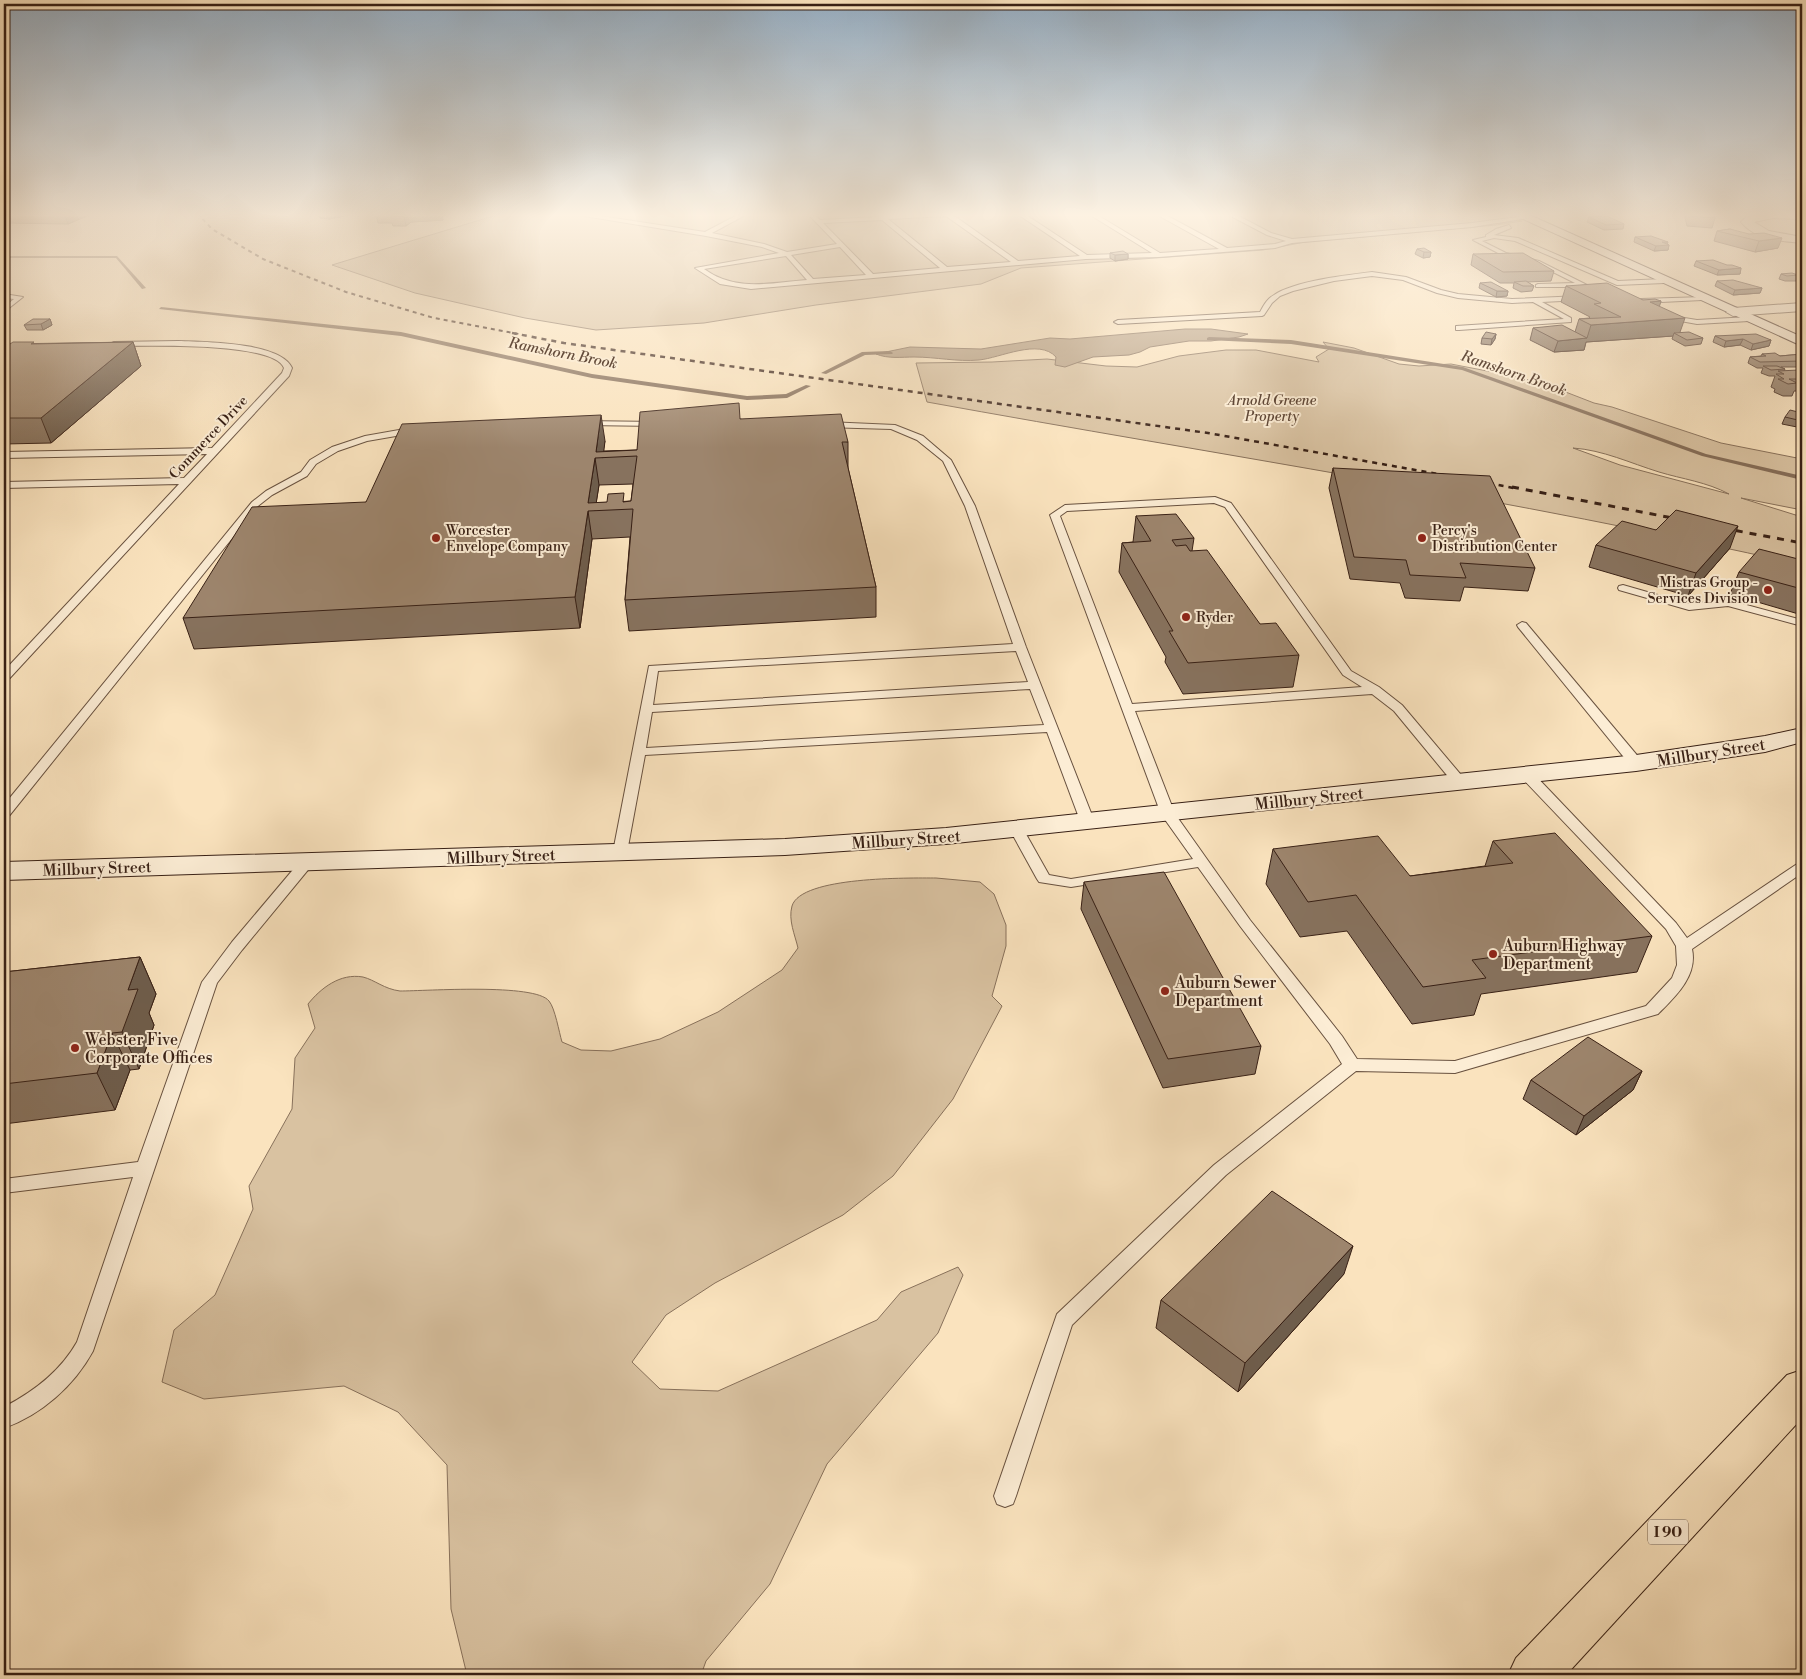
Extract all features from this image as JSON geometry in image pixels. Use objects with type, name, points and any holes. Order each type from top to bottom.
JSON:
[{"type":"highway","name":"I 90","points":[[1533,1675],[1802,1389]]},
{"type":"street","points":[[1687,291],[1802,342]]},
{"type":"street","points":[[1733,312],[1802,307]]},
{"type":"street","name":"Millbury Street","points":[[4,871],[785,847],[1017,830],[1636,763],[1764,744],[1802,735]]},
{"type":"lane","points":[[1118,322],[1262,314],[1269,302],[1278,295],[1287,291]]},
{"type":"lane","points":[[1437,291],[1458,296],[1512,301],[1589,297]]},
{"type":"lane","points":[[4,296],[20,297],[4,310]]},
{"type":"lane","points":[[1645,308],[1633,301],[1702,298]]},
{"type":"lane","points":[[1459,328],[1568,321],[1569,319],[1536,301]]},
{"type":"lane","points":[[1661,316],[1675,320],[1705,322],[1749,319]]},
{"type":"lane","name":"Commerce Drive","points":[[4,678],[286,374],[288,368],[286,363],[263,353],[212,345],[181,343],[104,345]]},
{"type":"lane","points":[[578,423],[668,424]]},
{"type":"lane","points":[[815,425],[892,427],[920,438],[947,460],[970,506],[1020,647],[1088,823]]},
{"type":"lane","points":[[4,813],[255,504],[269,493],[304,474],[313,462],[335,450],[365,439],[428,429]]},
{"type":"lane","points":[[4,455],[214,451]]},
{"type":"lane","points":[[4,485],[186,481]]},
{"type":"lane","points":[[1352,1065],[1336,1040],[1245,923],[1168,814],[1055,515],[1065,508],[1215,500],[1228,505],[1347,673],[1375,690],[1398,708],[1460,782]]},
{"type":"lane","points":[[1623,588],[1689,607],[1728,603],[1802,623]]},
{"type":"lane","points":[[1522,626],[1636,763]]},
{"type":"lane","points":[[620,852],[653,668],[1020,647]]},
{"type":"lane","points":[[646,709],[1035,685]]},
{"type":"lane","points":[[1128,708],[1375,690]]},
{"type":"lane","points":[[639,752],[1051,728]]},
{"type":"lane","points":[[1005,1496],[1064,1320],[1220,1170],[1352,1065],[1455,1066],[1652,1010],[1671,991],[1685,970],[1684,947],[1671,926],[1526,774]]},
{"type":"lane","points":[[1017,830],[1044,879],[1071,884],[1202,862]]},
{"type":"lane","points":[[4,1418],[43,1396],[78,1361],[86,1344],[210,982],[236,946],[307,862]]},
{"type":"lane","points":[[1684,947],[1802,867]]},
{"type":"lane","points":[[4,1186],[145,1168]]},
{"type":"green space","points":[[410,291],[923,291],[816,305],[704,323],[596,330],[525,318]]},
{"type":"green space","name":"Arnold Greene Property","points":[[1323,342],[1354,348],[1399,364],[1419,366],[1451,364],[1508,375],[1545,384],[1594,403],[1612,407],[1721,443],[1802,459],[1802,510],[1741,498],[1802,517],[1802,565],[1693,541],[1475,498],[927,402],[916,363],[1047,359],[1106,366],[1137,367],[1179,356],[1226,350],[1256,350],[1319,362],[1316,357],[1329,349]],"holes":[[[1573,448],[1584,449],[1703,484],[1729,494],[1620,465]]]},
{"type":"green space","points":[[936,878],[980,882],[994,894],[1006,925],[1006,946],[992,996],[1002,1006],[953,1099],[893,1176],[843,1215],[715,1283],[666,1315],[632,1362],[660,1389],[718,1391],[877,1320],[901,1292],[958,1267],[963,1275],[938,1333],[827,1464],[770,1584],[706,1661],[701,1675],[467,1675],[451,1609],[447,1465],[398,1412],[344,1386],[204,1399],[162,1382],[174,1330],[215,1295],[253,1209],[249,1186],[292,1109],[295,1058],[315,1028],[308,1004],[325,987],[347,977],[355,976],[367,978],[400,991],[479,989],[523,992],[540,995],[549,1001],[555,1014],[562,1042],[581,1050],[611,1051],[660,1039],[718,1012],[782,970],[798,948],[791,922],[791,911],[792,906],[800,896],[815,889],[835,884],[881,879]]},
{"type":"shaded area","points":[[1185,329],[1211,329],[1248,334],[1211,341],[1189,341],[1150,347],[1129,355],[1093,357],[1065,367],[1055,365],[1056,357],[1040,349],[1030,349],[979,360],[890,357],[876,354],[910,347],[981,349],[1050,338],[1070,339]]},
{"type":"building","points":[[1577,291],[1625,291],[1643,300],[1655,299],[1661,301],[1650,302],[1685,318],[1591,325],[1579,319],[1621,317],[1594,304],[1601,303]]},
{"type":"building","points":[[33,319],[50,319],[41,324],[24,325]]},
{"type":"building","points":[[1562,325],[1587,338],[1558,341],[1533,328]]},
{"type":"building","points":[[1486,332],[1496,334],[1492,339],[1482,338]]},
{"type":"building","points":[[1689,332],[1703,338],[1687,340],[1674,333]]},
{"type":"building","points":[[1756,334],[1771,340],[1753,344],[1743,339],[1726,341],[1715,336]]},
{"type":"building","points":[[34,342],[31,344],[133,342],[41,418],[4,418],[4,344]]},
{"type":"building","points":[[1775,353],[1780,356],[1802,354],[1802,361],[1760,362],[1750,357],[1766,356],[1762,354]]},
{"type":"building","points":[[1763,366],[1777,366],[1785,369],[1771,370]]},
{"type":"building","points":[[1799,370],[1802,372],[1802,379],[1789,379],[1797,383],[1788,384],[1778,379],[1784,379],[1776,374],[1784,374],[1778,371]]},
{"type":"building","name":"Worcester Envelope Company","points":[[739,403],[740,419],[841,414],[848,442],[842,442],[876,587],[625,600],[633,509],[588,511],[575,597],[183,618],[252,507],[366,502],[402,424],[601,415],[596,452],[637,450],[640,412]],"holes":[[[637,456],[631,501],[623,502],[624,493],[608,494],[607,502],[588,503],[595,458]]]},
{"type":"building","points":[[1790,410],[1802,413],[1802,421],[1785,417]]},
{"type":"building","name":"Percy's Distribution Center","points":[[1333,468],[1490,476],[1535,568],[1460,563],[1466,578],[1410,575],[1406,560],[1354,557]]},
{"type":"building","points":[[1676,510],[1738,526],[1696,573],[1596,545],[1622,521],[1656,530]]},
{"type":"building","points":[[1176,514],[1194,538],[1172,540],[1176,546],[1186,545],[1190,551],[1207,550],[1260,624],[1276,623],[1299,655],[1188,663],[1169,631],[1173,631],[1122,543],[1151,541],[1136,516]]},
{"type":"building","points":[[1759,549],[1802,560],[1802,589],[1739,572]]},
{"type":"building","points":[[1555,833],[1652,936],[1472,960],[1486,978],[1423,987],[1356,895],[1308,902],[1273,849],[1378,836],[1410,876],[1513,863],[1493,841]]},
{"type":"building","name":"Auburn Sewer Department","points":[[1164,872],[1261,1046],[1168,1059],[1084,882]]},
{"type":"building","points":[[140,957],[128,990],[138,989],[122,1032],[112,1033],[97,1073],[4,1084],[4,972]]},
{"type":"building","points":[[1588,1037],[1642,1071],[1584,1116],[1531,1080]]},
{"type":"building","points":[[1272,1191],[1353,1246],[1245,1363],[1161,1300]]},
{"type":"waterway","name":"Ramshorn Brook","points":[[161,308],[401,334],[592,376],[747,398],[787,396],[808,386]]},
{"type":"waterway","name":"Ramshorn Brook","points":[[1209,339],[1291,342],[1463,369],[1704,455],[1802,478]]},
{"type":"waterway","name":"Ramshorn Brook","points":[[824,373],[864,353],[890,353]]},
{"type":"railway","points":[[344,291],[434,318],[519,334]]},
{"type":"railway","points":[[512,333],[564,343],[1208,433],[1449,476]]},
{"type":"railway","points":[[1479,481],[1518,489]]},
{"type":"railway","points":[[1512,487],[1683,520]]},
{"type":"railway","points":[[1722,528],[1802,543]]},
{"type":"place","name":"Worcester Envelope Company","points":[[436,538]]},
{"type":"place","name":"Percy's Distribution Center","points":[[1422,538]]},
{"type":"place","name":"Mistras Group - Services Division","points":[[1768,590]]},
{"type":"place","name":"Ryder","points":[[1186,617]]},
{"type":"place","name":"Auburn Highway Department","points":[[1493,954]]},
{"type":"place","name":"Auburn Sewer Department","points":[[1165,991]]},
{"type":"place","name":"Webster Five Corporate Offices","points":[[75,1048]]}]
